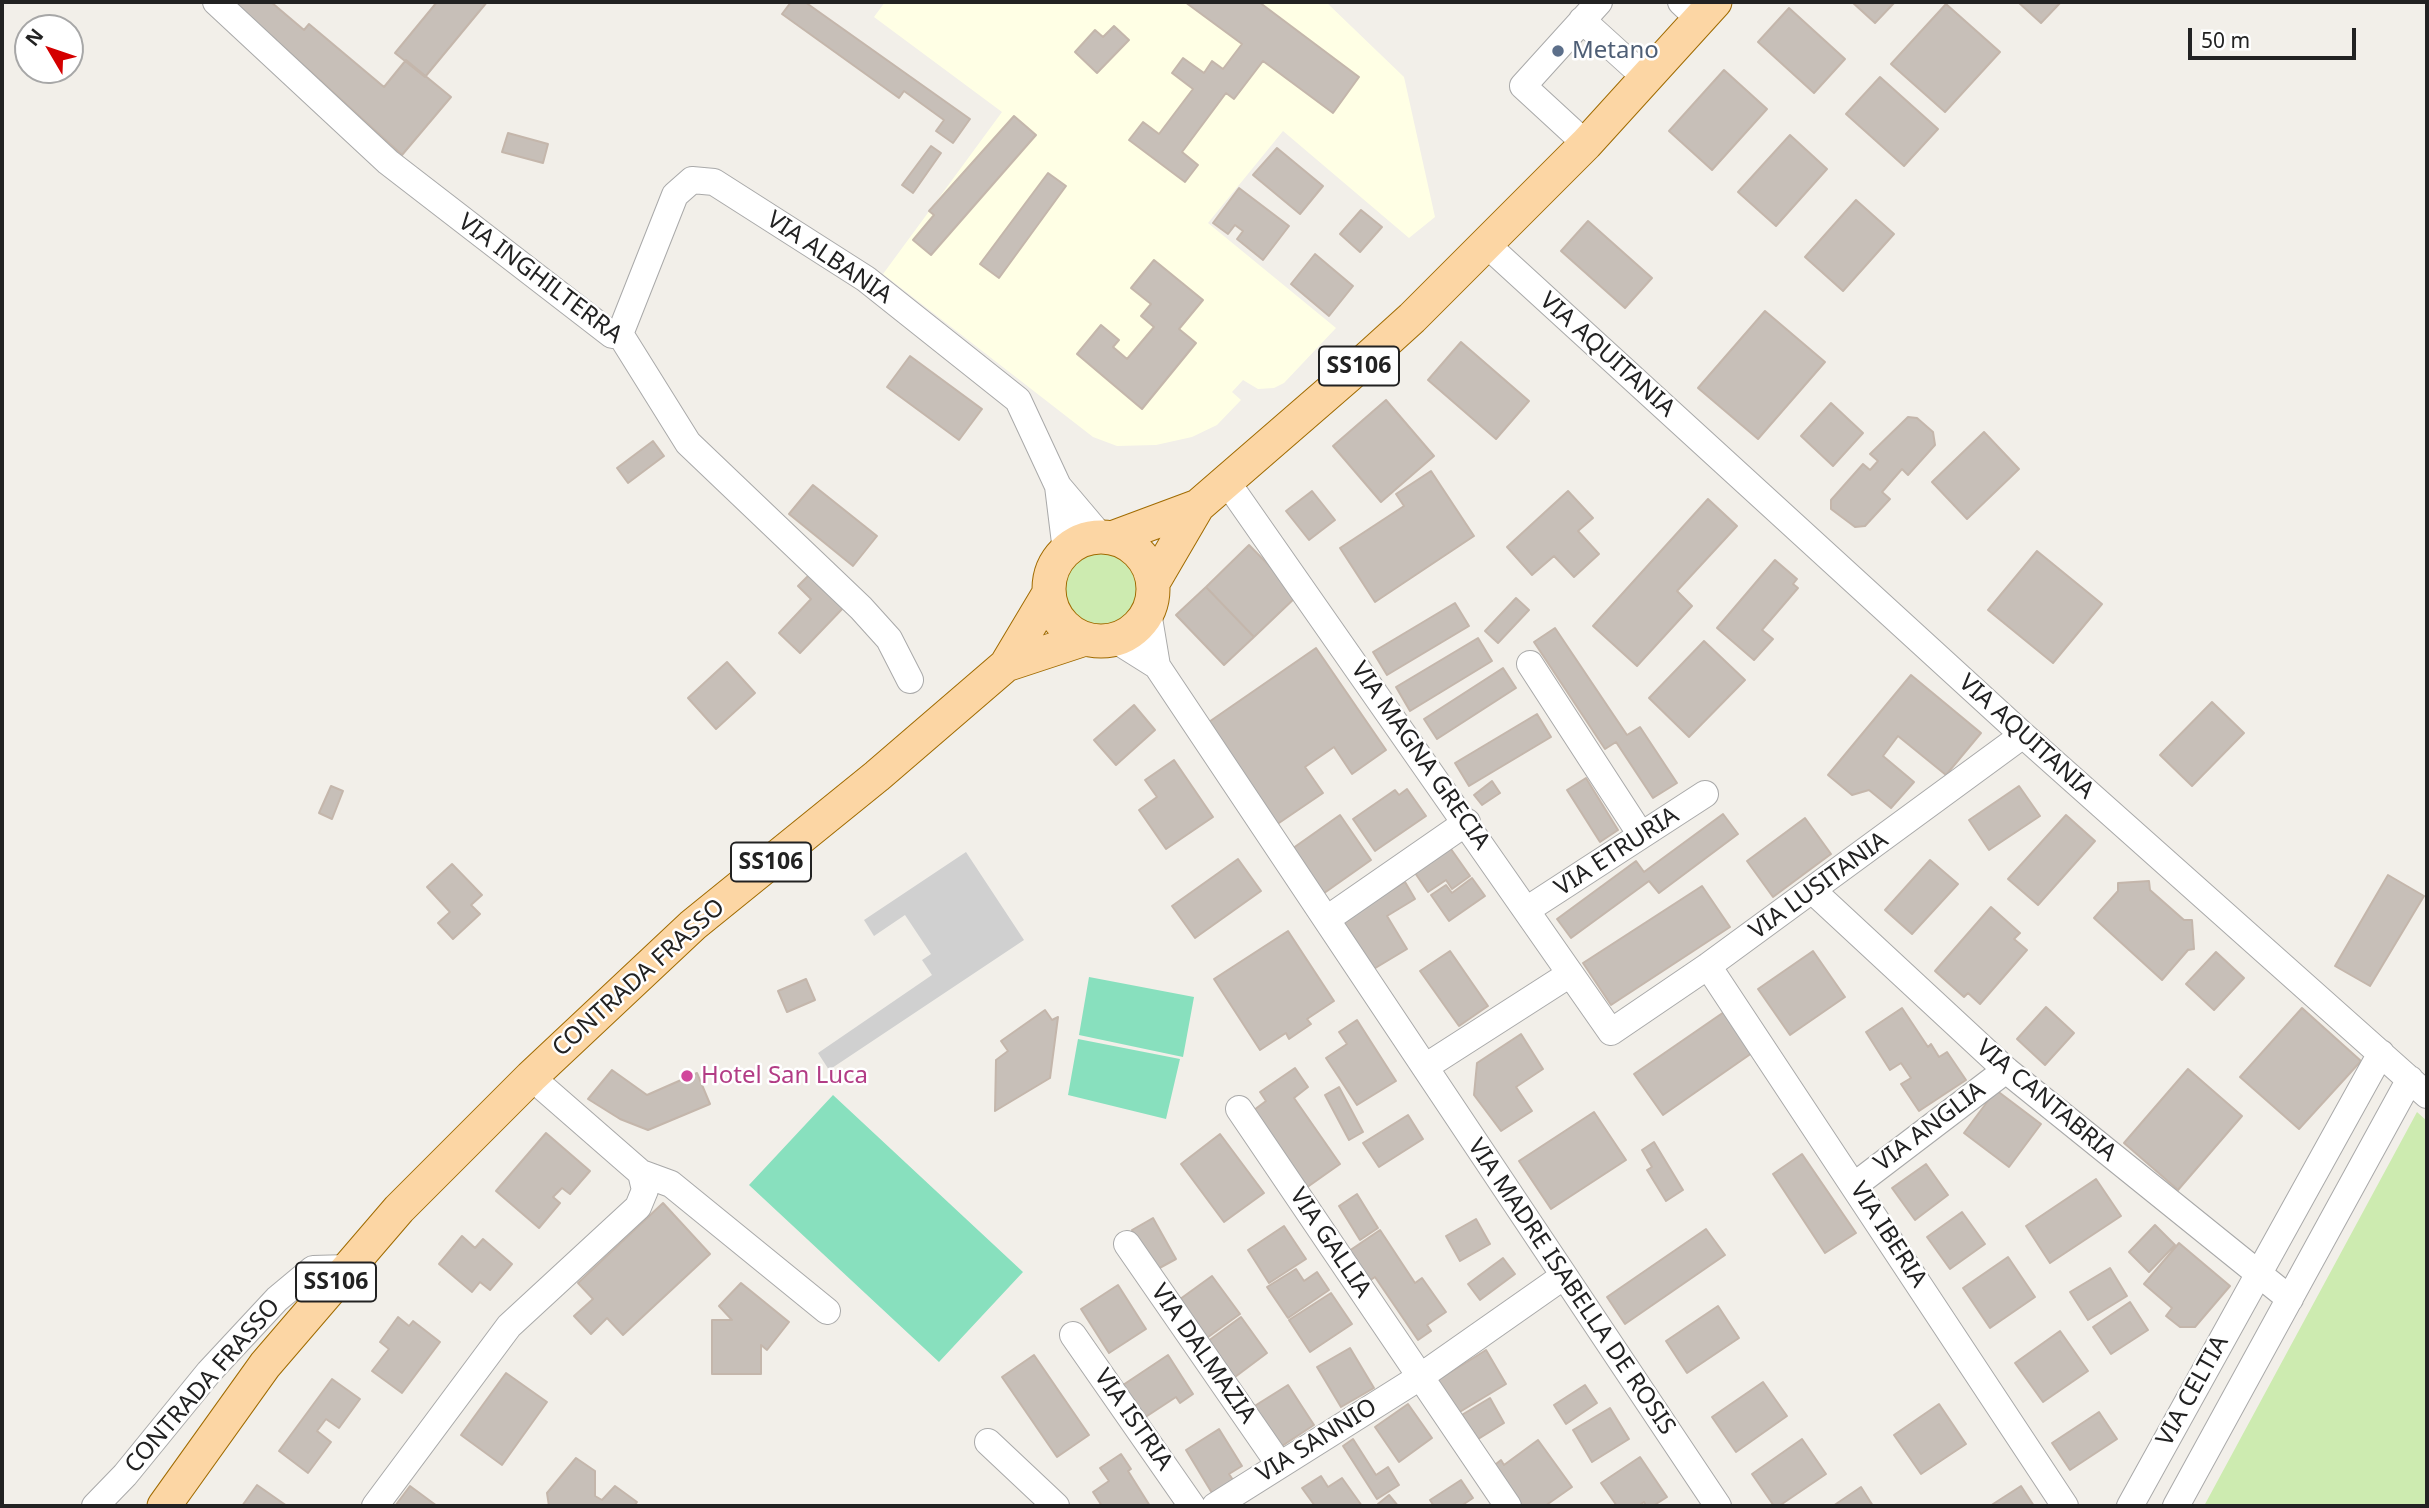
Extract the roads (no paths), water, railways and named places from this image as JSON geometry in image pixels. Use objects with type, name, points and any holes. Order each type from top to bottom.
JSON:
[{"type":"main road","name":"SS106","points":[[1049,593],[1051,578],[1066,551],[1078,543],[1107,538],[1198,506],[1403,326],[1586,144],[1646,78],[1698,8]]},
{"type":"main road","name":"SS106","points":[[1099,639],[1128,634],[1198,506]]},
{"type":"main road","points":[[1107,538],[1127,544],[1140,555],[1149,568],[1150,597]]},
{"type":"main road","points":[[1049,593],[1053,609],[1061,622],[1099,639]]},
{"type":"main road","name":"CONTRADA FRASSO","points":[[164,1506],[265,1365],[399,1209],[531,1077],[693,925],[877,776],[1006,666],[1049,593]]},
{"type":"main road","name":"CONTRADA FRASSO","points":[[1006,666],[1099,639]]},
{"type":"street","name":"VIA INGHILTERRA","points":[[216,2],[388,162],[612,335],[620,334],[688,443],[861,608],[889,639],[910,680]]},
{"type":"street","points":[[1586,144],[1523,86],[1591,11],[1646,78]]},
{"type":"street","name":"VIA ALBANIA","points":[[620,334],[675,195],[692,180],[714,182],[866,279],[1008,391],[1023,409],[1058,486],[1066,551]]},
{"type":"street","name":"VIA AQUITANIA","points":[[1486,244],[2023,735],[2419,1087]]},
{"type":"street","name":"VIA MAGNA GRECIA","points":[[1227,482],[1528,909],[1611,1032]]},
{"type":"street","name":"VIA ALBANIA","points":[[1058,486],[1107,538]]},
{"type":"street","name":"VIA MADRE ISABELLA DE ROSIS","points":[[1150,597],[1157,666],[1718,1506]]},
{"type":"street","name":"VIA MADRE ISABELLA DE ROSIS","points":[[1099,639],[1157,666]]},
{"type":"street","points":[[1530,664],[1641,835]]},
{"type":"street","name":"VIA LUSITANIA","points":[[1611,1032],[1813,891],[2023,735]]},
{"type":"street","name":"VIA ETRURIA","points":[[1528,909],[1705,794]]},
{"type":"street","points":[[1327,919],[1467,822]]},
{"type":"street","name":"VIA CANTABRIA","points":[[1813,891],[2006,1070],[2256,1275],[2290,1299]]},
{"type":"street","name":"VIA IBERIA","points":[[1708,966],[2065,1506]]},
{"type":"street","points":[[1425,1067],[1570,974]]},
{"type":"street","points":[[2256,1275],[2381,1053]]},
{"type":"street","name":"VIA ANGLIA","points":[[1855,1185],[2006,1070]]},
{"type":"street","name":"CONTRADA FRASSO","points":[[531,1077],[641,1173],[671,1184],[827,1311]]},
{"type":"street","points":[[2176,1506],[2290,1299],[2419,1087]]},
{"type":"street","name":"VIA GALLIA","points":[[1239,1109],[1420,1377]]},
{"type":"street","points":[[375,1506],[509,1325],[638,1207],[645,1190],[641,1173]]},
{"type":"street","name":"VIA DALMAZIA","points":[[1126,1244],[1279,1464]]},
{"type":"street","name":"CONTRADA FRASSO","points":[[95,1506],[125,1475],[209,1372],[277,1299],[313,1269],[348,1268]]},
{"type":"street","name":"VIA CELTIA","points":[[2130,1506],[2256,1275]]},
{"type":"street","name":"VIA SANNIO","points":[[1215,1506],[1420,1377],[1564,1276]]},
{"type":"street","name":"VIA ISTRIA","points":[[1073,1335],[1192,1506]]},
{"type":"street","points":[[1420,1377],[1508,1506]]},
{"type":"street","points":[[988,1442],[1056,1506]]},
{"type":"place","name":"Metano","points":[[1558,51]]},
{"type":"place","name":"Hotel San Luca","points":[[687,1076]]}]
